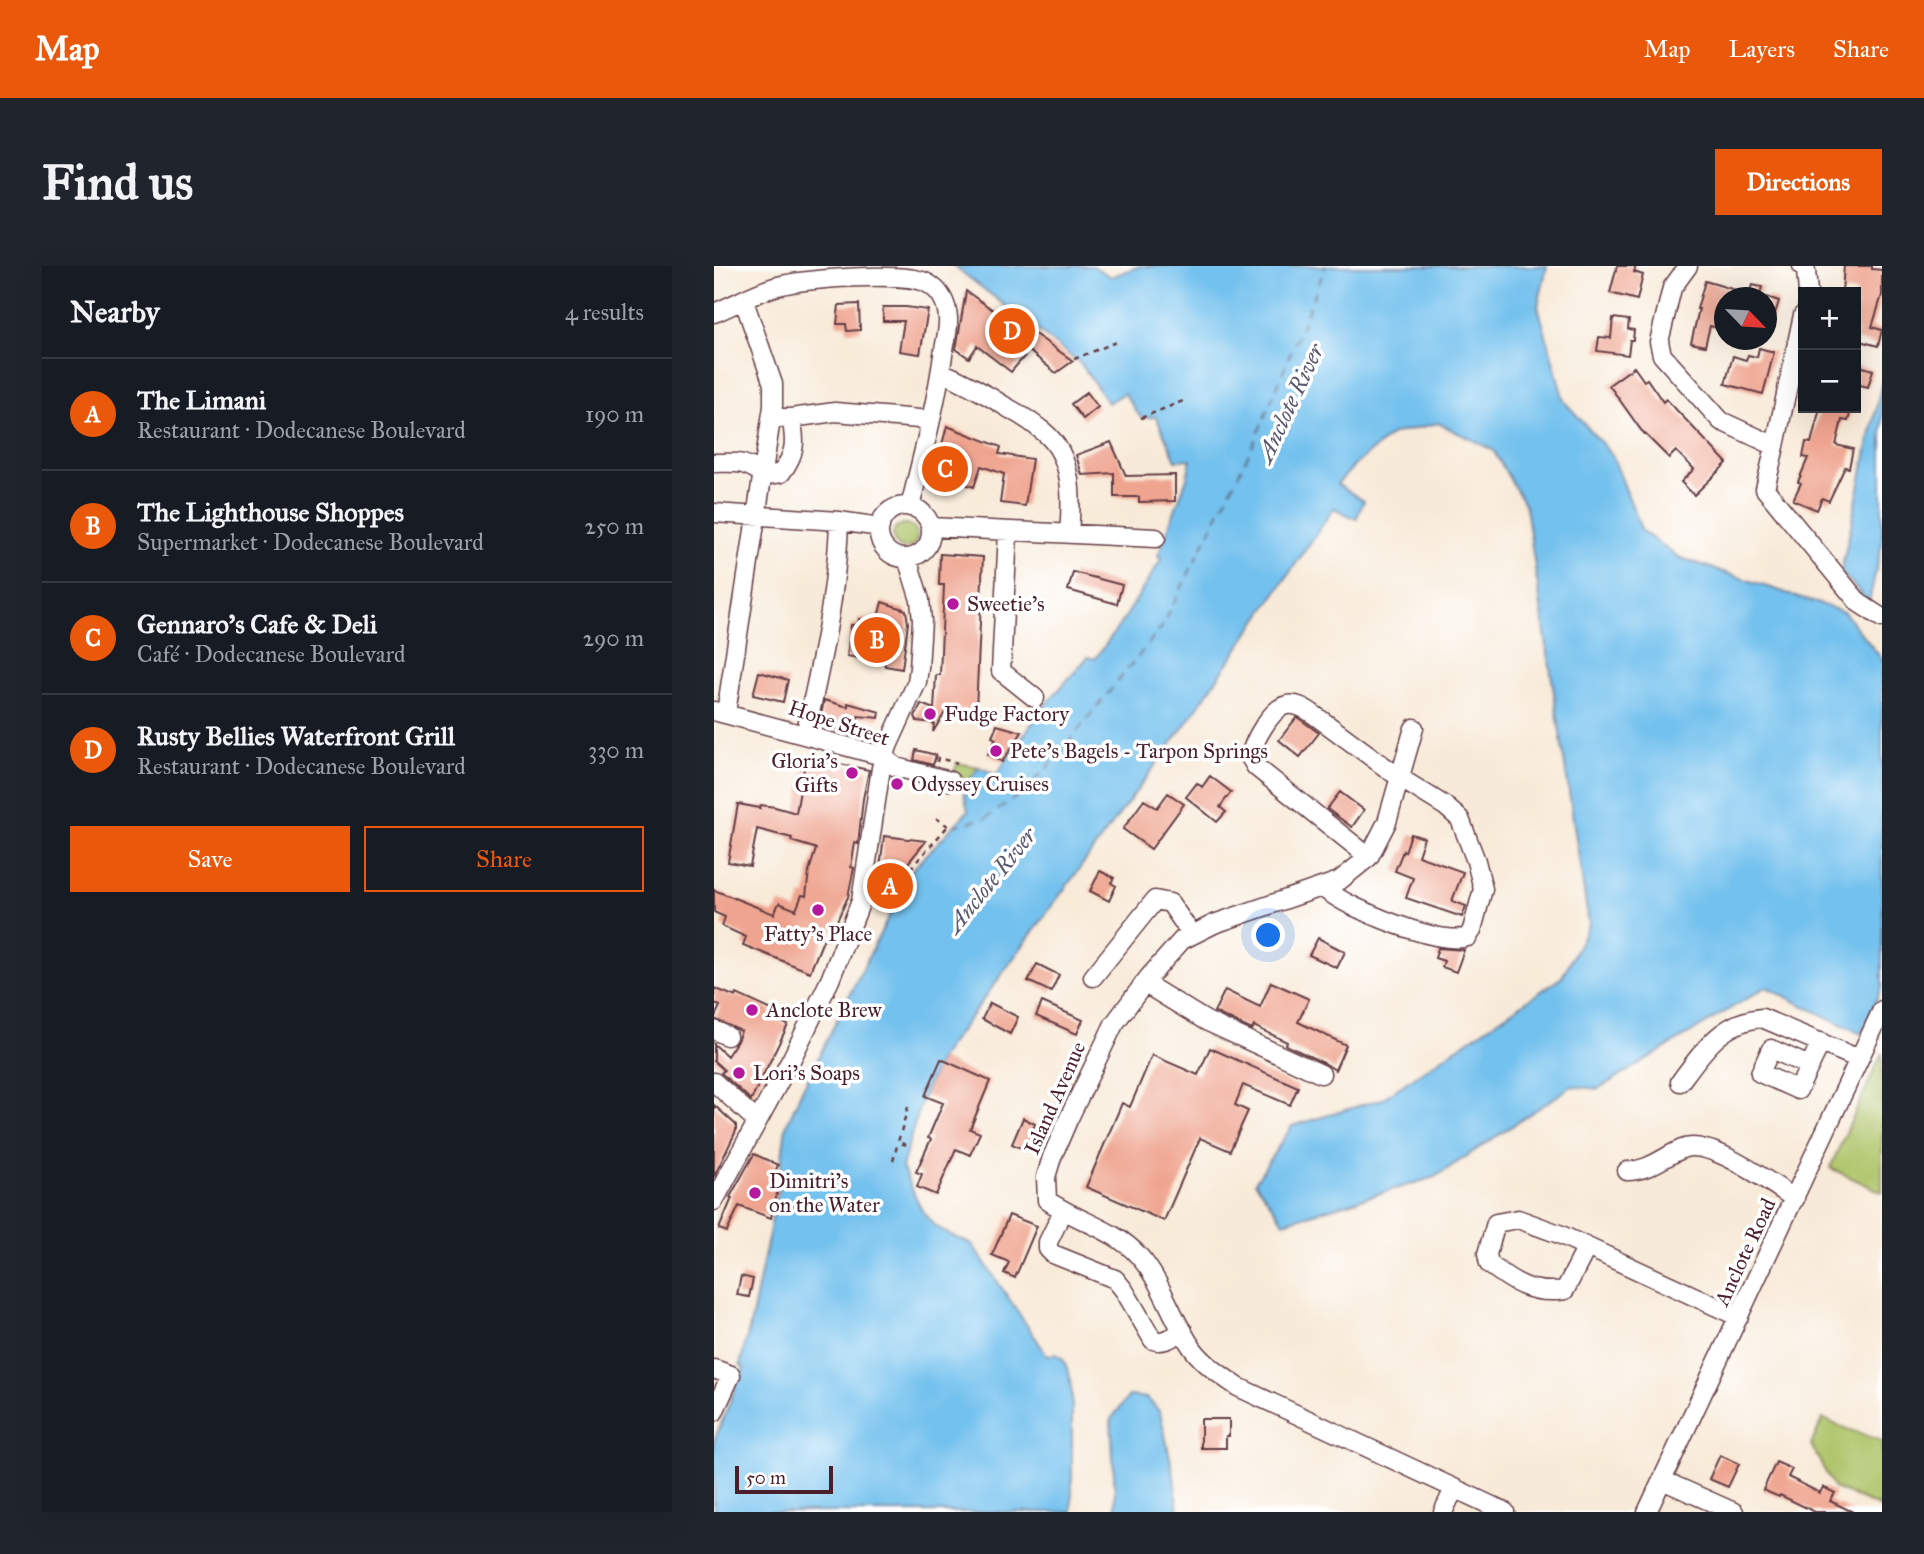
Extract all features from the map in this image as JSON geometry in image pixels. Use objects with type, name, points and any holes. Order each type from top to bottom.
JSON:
[{"type":"street","points":[[1688,266],[1672,288],[1659,341],[1662,355],[1721,421],[1775,446]]},
{"type":"street","points":[[1802,266],[1806,271],[1808,287]]},
{"type":"street","points":[[714,313],[777,286],[855,277],[914,278],[935,288],[943,299],[948,319],[941,372],[910,507]]},
{"type":"street","points":[[720,712],[757,515],[772,418],[773,384],[744,301]]},
{"type":"street","points":[[1798,338],[1765,489],[1859,603],[1879,617]]},
{"type":"street","points":[[941,372],[968,383],[1047,434],[1061,454],[1068,473],[1072,498],[1069,533]]},
{"type":"street","points":[[772,418],[835,412],[931,419]]},
{"type":"street","points":[[714,463],[737,463],[763,475],[781,473],[794,452],[791,418]]},
{"type":"street","points":[[910,507],[928,520],[931,536],[923,551],[908,558],[899,558],[886,549],[880,535],[880,527],[883,519],[894,509],[910,507]]},
{"type":"street","points":[[714,513],[839,521],[880,527]]},
{"type":"street","points":[[805,734],[826,639],[839,521]]},
{"type":"street","points":[[931,527],[1156,538]]},
{"type":"street","points":[[1008,532],[1001,671],[1035,698]]},
{"type":"street","points":[[716,1192],[792,1058],[830,980],[861,901],[884,757],[917,682],[919,668],[922,621],[920,600],[908,558]]},
{"type":"street","points":[[1321,887],[1354,907],[1415,931],[1460,939],[1468,937],[1472,930],[1483,888],[1460,819],[1301,706],[1284,705],[1272,714],[1252,748],[1250,757],[1256,767],[1369,857]]},
{"type":"street","name":"Hope Street","points":[[720,712],[884,757],[897,766],[950,781]]},
{"type":"street","name":"Island Avenue","points":[[1063,1211],[1047,1200],[1046,1177],[1052,1157],[1114,1024],[1144,983],[1182,940],[1214,924],[1339,881],[1369,857],[1387,822],[1414,727]]},
{"type":"street","points":[[1093,977],[1155,900],[1170,903],[1192,935]]},
{"type":"street","points":[[1144,983],[1206,1021],[1321,1074]]},
{"type":"street","name":"Anclote Road","points":[[1647,1512],[1882,1010]]},
{"type":"street","points":[[1680,1082],[1706,1046],[1729,1028],[1747,1019],[1762,1018],[1859,1059]]},
{"type":"street","points":[[1809,1066],[1821,1042]]},
{"type":"street","points":[[714,1082],[757,1121]]},
{"type":"street","points":[[1627,1171],[1648,1168],[1685,1147],[1698,1146],[1745,1167],[1794,1199]]},
{"type":"street","points":[[1183,1331],[1165,1340],[1153,1340],[1125,1290],[1115,1279],[1053,1254],[1048,1249],[1048,1242],[1063,1211],[1116,1237],[1139,1256],[1157,1283],[1193,1349],[1212,1370],[1238,1387],[1505,1512]]},
{"type":"street","points":[[1587,1247],[1565,1290],[1548,1293],[1514,1283],[1489,1264],[1487,1254],[1496,1223],[1518,1219],[1587,1247],[1740,1317]]},
{"type":"street","points":[[714,1369],[731,1375],[714,1412]]},
{"type":"street","points":[[1662,1480],[1734,1512]]},
{"type":"street","points":[[1443,1512],[1454,1489]]},
{"type":"path","points":[[1074,359],[1119,341]]},
{"type":"path","points":[[1141,418],[1183,401]]},
{"type":"path","points":[[897,895],[910,869],[948,825],[936,818]]},
{"type":"path","points":[[893,1161],[908,1107]]},
{"type":"path","points":[[898,1142],[909,1146]]},
{"type":"green space","points":[[905,524],[916,531],[917,536],[910,547],[905,548],[894,541],[893,536],[900,525]]},
{"type":"green space","points":[[957,763],[979,767],[963,789],[953,787]]},
{"type":"green space","points":[[1882,1053],[1882,1192],[1830,1168]]},
{"type":"green space","points":[[1823,1418],[1882,1442],[1882,1508],[1834,1488],[1811,1445]]},
{"type":"water","name":"Anclote River","points":[[954,266],[1093,266],[1111,277],[1140,266],[1547,266],[1538,306],[1564,401],[1612,455],[1642,531],[1678,557],[1844,612],[1882,659],[1882,987],[1861,1034],[1766,987],[1598,1089],[1572,1086],[1435,1177],[1284,1222],[1255,1182],[1292,1126],[1382,1099],[1562,977],[1589,925],[1526,507],[1493,450],[1438,423],[1392,434],[1337,484],[1364,501],[1356,519],[1334,508],[1193,714],[941,1057],[922,1099],[902,1167],[921,1209],[933,1224],[946,1233],[972,1244],[1047,1355],[1056,1354],[1063,1359],[1069,1373],[1072,1395],[1072,1512],[714,1512],[714,1441],[744,1367],[740,1365],[778,1189],[786,1126],[802,1090],[912,870],[968,811],[963,789],[979,767],[996,775],[1044,706],[1088,657],[1095,659],[1162,558],[1158,556],[1187,478],[1191,459],[1176,460],[1156,417],[1141,418],[1124,393],[1108,403],[1081,364]]},
{"type":"water","points":[[1882,381],[1882,543],[1869,602],[1841,572]]},
{"type":"water","points":[[1129,1396],[1147,1398],[1160,1412],[1174,1476],[1178,1512],[1116,1512],[1111,1419]]},
{"type":"building","points":[[1617,266],[1636,266],[1634,272],[1643,275],[1637,300],[1610,293]]},
{"type":"building","points":[[1844,266],[1872,266],[1872,269],[1882,270],[1882,295],[1872,327],[1882,330],[1878,346],[1861,341],[1861,287],[1842,287]]},
{"type":"building","points":[[1705,281],[1725,287],[1714,287],[1714,327],[1710,326],[1705,346],[1691,343]]},
{"type":"building","points":[[966,291],[1003,317],[1005,313],[1073,361],[1056,373],[1029,351],[1011,372],[977,346],[969,358],[956,349]]},
{"type":"building","points":[[859,304],[860,330],[847,331],[846,324],[837,324],[839,305]]},
{"type":"building","points":[[883,307],[928,310],[920,354],[899,351],[904,321],[883,321]]},
{"type":"building","points":[[1613,318],[1629,320],[1628,329],[1634,330],[1628,355],[1597,351],[1599,337],[1611,338]]},
{"type":"building","points":[[1759,350],[1774,352],[1763,394],[1725,384],[1733,356],[1746,360],[1748,355],[1757,357]]},
{"type":"building","points":[[1861,366],[1873,370],[1868,387],[1861,385]]},
{"type":"building","points":[[1634,367],[1644,381],[1647,379],[1663,402],[1666,399],[1727,463],[1694,495],[1681,482],[1694,469],[1676,451],[1669,458],[1641,430],[1609,385]]},
{"type":"building","points":[[1087,392],[1098,407],[1083,419],[1071,404]]},
{"type":"building","points":[[1819,413],[1850,413],[1848,421],[1842,420],[1836,445],[1853,449],[1849,468],[1845,467],[1829,501],[1822,498],[1817,510],[1793,500],[1808,458],[1803,457],[1806,442],[1811,443]]},
{"type":"building","points":[[947,426],[1001,447],[999,454],[1032,459],[1025,506],[1000,503],[1004,474],[981,466],[974,487],[934,474]]},
{"type":"building","points":[[1111,442],[1126,476],[1175,475],[1175,501],[1139,502],[1139,497],[1114,497],[1114,473],[1082,475],[1076,455]]},
{"type":"building","points":[[940,554],[983,557],[976,710],[947,709],[933,732],[934,723],[917,721],[915,716],[921,704],[934,709],[936,675],[940,675],[944,585],[939,585]]},
{"type":"building","points":[[1073,572],[1122,585],[1117,604],[1068,590]]},
{"type":"building","points":[[882,602],[906,610],[908,623],[902,669],[847,656],[851,625],[858,625],[859,619],[877,621]]},
{"type":"building","points":[[759,672],[788,680],[783,702],[753,695]]},
{"type":"building","points":[[824,700],[880,712],[879,718],[858,716],[855,733],[819,725]]},
{"type":"building","points":[[1297,717],[1319,733],[1300,757],[1279,740]]},
{"type":"building","points":[[997,725],[1022,732],[1002,762],[988,754],[996,739],[992,737]]},
{"type":"building","points":[[916,750],[936,755],[933,765],[914,760]]},
{"type":"building","points":[[806,757],[869,770],[848,897],[828,940],[824,938],[810,972],[743,945],[746,937],[722,926],[725,917],[714,912],[714,890],[774,914],[779,903],[796,910],[802,895],[806,896],[809,871],[816,849],[791,841],[792,838],[757,829],[750,866],[728,862],[738,804],[760,808],[761,805],[775,807],[796,813]]},
{"type":"building","points":[[1210,776],[1231,792],[1220,807],[1226,812],[1217,822],[1186,797],[1197,783],[1202,787]]},
{"type":"building","points":[[1340,792],[1364,810],[1352,827],[1327,809]]},
{"type":"building","points":[[1168,793],[1184,804],[1151,849],[1123,829],[1144,800],[1157,808]]},
{"type":"building","points":[[1411,834],[1424,838],[1418,856],[1463,872],[1452,901],[1466,906],[1462,917],[1406,898],[1413,878],[1395,871]]},
{"type":"building","points":[[884,836],[926,841],[904,868],[893,892],[878,884]]},
{"type":"building","points":[[1100,871],[1114,878],[1111,883],[1116,886],[1109,901],[1090,891]]},
{"type":"building","points":[[1318,938],[1345,952],[1337,968],[1309,955]]},
{"type":"building","points":[[1438,948],[1464,950],[1456,972],[1442,967],[1444,961],[1435,958]]},
{"type":"building","points":[[1037,964],[1059,975],[1051,992],[1028,981]]},
{"type":"building","points":[[1271,982],[1309,999],[1298,1022],[1346,1045],[1335,1070],[1254,1026],[1252,1030],[1214,1012],[1225,990],[1260,1007]]},
{"type":"building","points":[[714,988],[736,997],[737,994],[772,1010],[770,1017],[788,1025],[751,1100],[721,1073],[724,1070],[714,1061],[714,1044],[727,1056],[741,1031],[714,1019],[720,1006],[714,1003]]},
{"type":"building","points":[[1042,1002],[1083,1020],[1077,1034],[1036,1016]]},
{"type":"building","points":[[990,1003],[1018,1017],[1010,1034],[982,1019]]},
{"type":"building","points":[[1210,1048],[1298,1087],[1290,1105],[1243,1085],[1235,1105],[1248,1111],[1230,1151],[1200,1138],[1164,1221],[1086,1187],[1122,1103],[1130,1107],[1152,1055],[1198,1075]]},
{"type":"building","points":[[941,1059],[990,1081],[970,1129],[980,1133],[970,1155],[956,1149],[936,1195],[917,1187],[922,1174],[916,1172],[943,1103],[925,1096]]},
{"type":"building","points":[[714,1105],[736,1125],[736,1131],[714,1177]]},
{"type":"building","points":[[1023,1118],[1035,1124],[1025,1150],[1012,1144]]},
{"type":"building","points":[[754,1154],[778,1165],[770,1185],[778,1189],[771,1218],[739,1206],[727,1232],[719,1229],[732,1198],[730,1197]]},
{"type":"building","points":[[1009,1215],[1037,1226],[1015,1278],[1004,1273],[1009,1262],[992,1255]]},
{"type":"building","points":[[741,1276],[753,1279],[749,1297],[737,1295]]},
{"type":"building","points":[[1201,1419],[1229,1419],[1226,1448],[1201,1448]]},
{"type":"building","points":[[1720,1455],[1739,1464],[1728,1487],[1709,1479]]},
{"type":"building","points":[[1776,1462],[1792,1469],[1788,1477],[1820,1493],[1823,1487],[1835,1493],[1830,1501],[1853,1512],[1815,1512],[1763,1490]]},
{"type":"ferry route","points":[[953,826],[986,818],[1019,795],[1049,766],[1162,627],[1254,443],[1326,266]]},
{"type":"place","name":"Rusty Bellies Waterfront Grill","points":[[1012,331]]},
{"type":"place","name":"Gennaro's Cafe & Deli","points":[[945,469]]},
{"type":"place","name":"Sweetie's","points":[[953,604]]},
{"type":"place","name":"The Lighthouse Shoppes","points":[[877,640]]},
{"type":"place","name":"Fudge Factory","points":[[930,714]]},
{"type":"place","name":"Pete's Bagels - Tarpon Springs","points":[[996,751]]},
{"type":"place","name":"Gloria's Gifts","points":[[852,773]]},
{"type":"place","name":"Odyssey Cruises","points":[[897,784]]},
{"type":"place","name":"The Limani","points":[[890,886]]},
{"type":"place","name":"Fatty's Place","points":[[818,910]]},
{"type":"place","name":"Anclote Brew","points":[[752,1010]]},
{"type":"place","name":"Lori's Soaps","points":[[739,1073]]},
{"type":"place","name":"Dimitri's on the Water","points":[[755,1193]]}]
